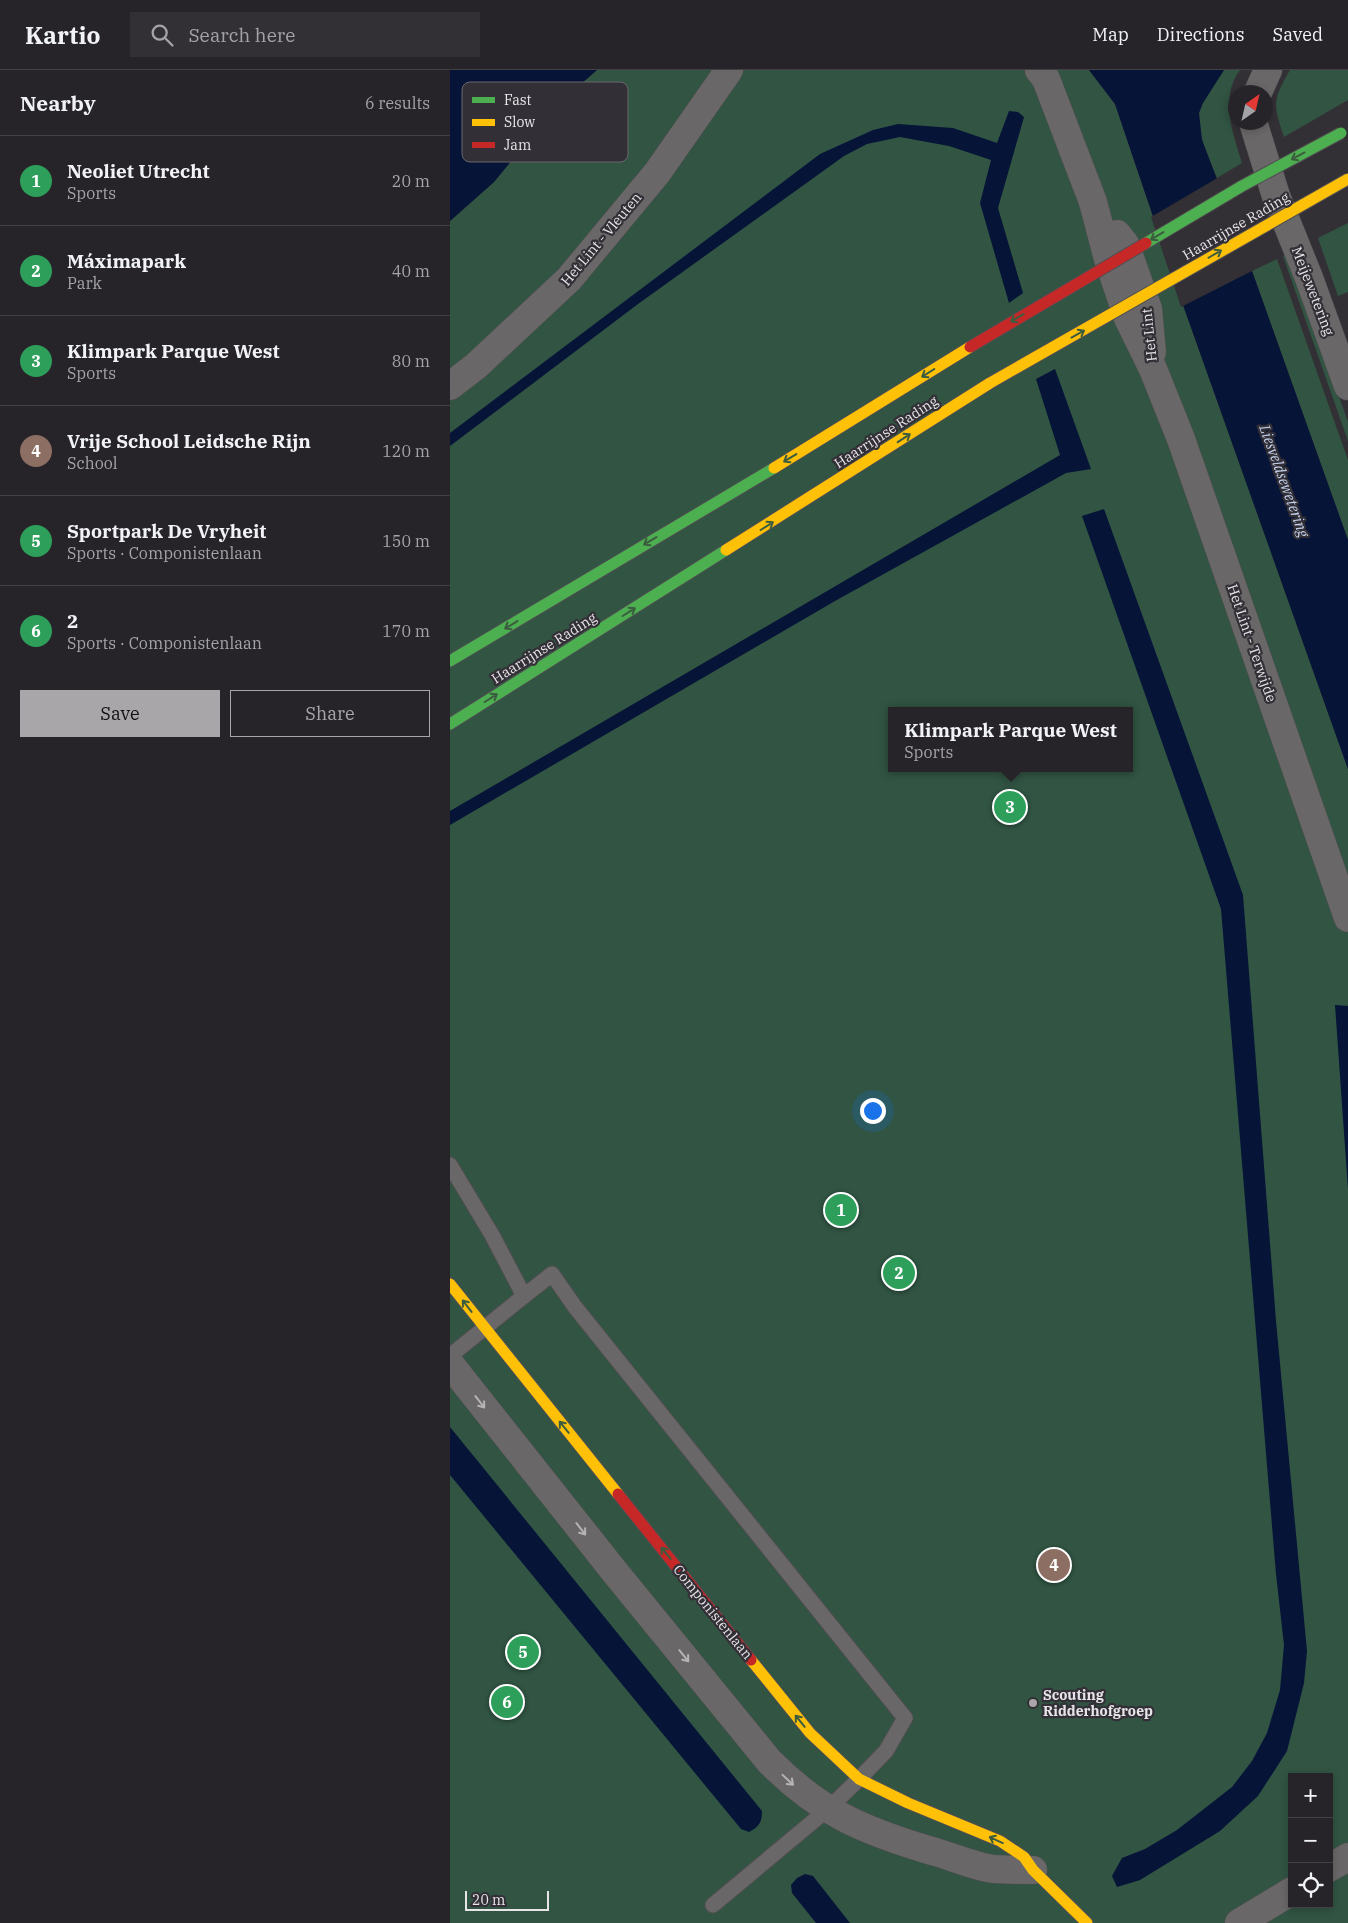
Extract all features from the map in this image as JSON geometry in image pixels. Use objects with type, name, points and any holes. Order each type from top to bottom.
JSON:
[{"type":"main road","name":"Haarrijnse Rading","points":[[450,661],[795,455],[1053,297],[1242,186],[1345,131]]},
{"type":"main road","name":"Haarrijnse Rading","points":[[450,724],[990,383],[1348,179]]},
{"type":"main road","name":"Componistenlaan","points":[[450,1284],[810,1733],[859,1779],[908,1803],[1000,1841],[1024,1857],[1033,1870],[1087,1923]]},
{"type":"street","name":"Het Lint - Vleuten","points":[[450,386],[476,366],[570,279],[657,173],[729,70]]},
{"type":"street","name":"Het Lint","points":[[1039,70],[1046,79],[1093,202],[1108,259],[1128,318],[1153,369]]},
{"type":"street","points":[[1261,85],[1268,70]]},
{"type":"street","name":"Meijewetering","points":[[1255,130],[1276,196],[1348,386]]},
{"type":"street","name":"Het Lint - Terwijde","points":[[1153,369],[1181,439],[1348,918]]},
{"type":"street","points":[[450,1364],[620,1579],[769,1761],[791,1783],[828,1809],[857,1825],[896,1840],[993,1869],[1033,1870]]},
{"type":"street","points":[[1333,1866],[1348,1857]]},
{"type":"street","points":[[1239,1923],[1288,1893]]},
{"type":"lane","points":[[450,1165],[492,1235],[524,1296]]},
{"type":"lane","points":[[450,1356],[552,1274],[575,1308],[905,1718],[886,1751],[859,1779],[828,1809],[713,1905]]},
{"type":"green space","points":[[597,70],[1089,70],[1115,104],[1183,305],[1348,769],[1348,1923],[450,1923],[450,221],[494,182],[510,162],[628,162],[628,82],[583,82]]},
{"type":"green space","points":[[1224,70],[1240,70],[1233,85],[1228,85],[1228,130],[1233,130],[1242,163],[1217,178],[1200,130],[1199,114],[1206,98]]},
{"type":"green space","points":[[1290,70],[1348,70],[1348,100],[1284,137],[1276,103],[1277,96]]},
{"type":"green space","points":[[1348,223],[1348,292],[1338,296],[1318,238]]},
{"type":"green space","points":[[1288,253],[1348,422],[1348,441],[1283,256]]},
{"type":"green space","points":[[1277,259],[1348,460],[1348,540],[1252,271]]},
{"type":"water","points":[[450,70],[597,70],[583,82],[462,82],[462,162],[510,162],[494,182],[450,221]]},
{"type":"water","name":"Liesveldsewetering","points":[[1089,70],[1224,70],[1203,103],[1199,113],[1202,140],[1252,271],[1348,540],[1348,769],[1183,305],[1115,104]]},
{"type":"water","points":[[1009,111],[1018,112],[1024,117],[998,208],[1023,293],[1009,303],[980,203],[991,160],[949,146],[900,137],[867,144],[844,156],[638,304],[450,446],[450,433],[820,154],[873,130],[898,124],[953,128],[997,143]]},
{"type":"water","points":[[1055,369],[1091,469],[1066,473],[835,601],[450,825],[450,811],[1060,455],[1036,379]]},
{"type":"water","points":[[1104,509],[1243,895],[1276,1321],[1307,1651],[1304,1683],[1287,1751],[1258,1796],[1220,1831],[1140,1880],[1117,1887],[1112,1876],[1122,1858],[1145,1849],[1177,1830],[1232,1787],[1252,1761],[1267,1733],[1280,1690],[1284,1645],[1276,1574],[1221,909],[1082,516]]},
{"type":"water","points":[[1335,1005],[1348,1006],[1348,1190],[1347,1175]]},
{"type":"water","points":[[450,1427],[762,1811],[761,1821],[755,1828],[749,1832],[741,1829],[450,1475]]},
{"type":"water","points":[[805,1874],[813,1876],[850,1923],[816,1923],[792,1893],[791,1885],[797,1878]]},
{"type":"pier","points":[[1219,177],[1254,270],[1181,307],[1151,217]]},
{"type":"traffic: fast","points":[[1146,243],[1242,186],[1341,133]]},
{"type":"traffic: fast","points":[[450,661],[774,468]]},
{"type":"traffic: fast","points":[[450,724],[726,550]]},
{"type":"traffic: slow","points":[[990,383],[1348,179]]},
{"type":"traffic: slow","points":[[774,468],[970,347]]},
{"type":"traffic: slow","points":[[726,550],[990,383]]},
{"type":"traffic: slow","points":[[450,1284],[618,1494]]},
{"type":"traffic: slow","points":[[751,1660],[810,1733],[859,1779],[908,1803],[1000,1841],[1024,1857],[1033,1870],[1087,1923]]},
{"type":"traffic: jam","points":[[970,347],[1146,243]]},
{"type":"traffic: jam","points":[[618,1494],[751,1660]]},
{"type":"place","name":"Klimpark Parque West","points":[[1010,807]]},
{"type":"place","name":"Neoliet Utrecht","points":[[841,1210]]},
{"type":"place","name":"Máximapark","points":[[899,1273]]},
{"type":"place","name":"Vrije School Leidsche Rijn","points":[[1054,1565]]},
{"type":"place","name":"Sportpark De Vryheit","points":[[523,1652]]},
{"type":"place","name":"2","points":[[507,1702]]},
{"type":"place","name":"Scouting Ridderhofgroep","points":[[1033,1703]]}]
